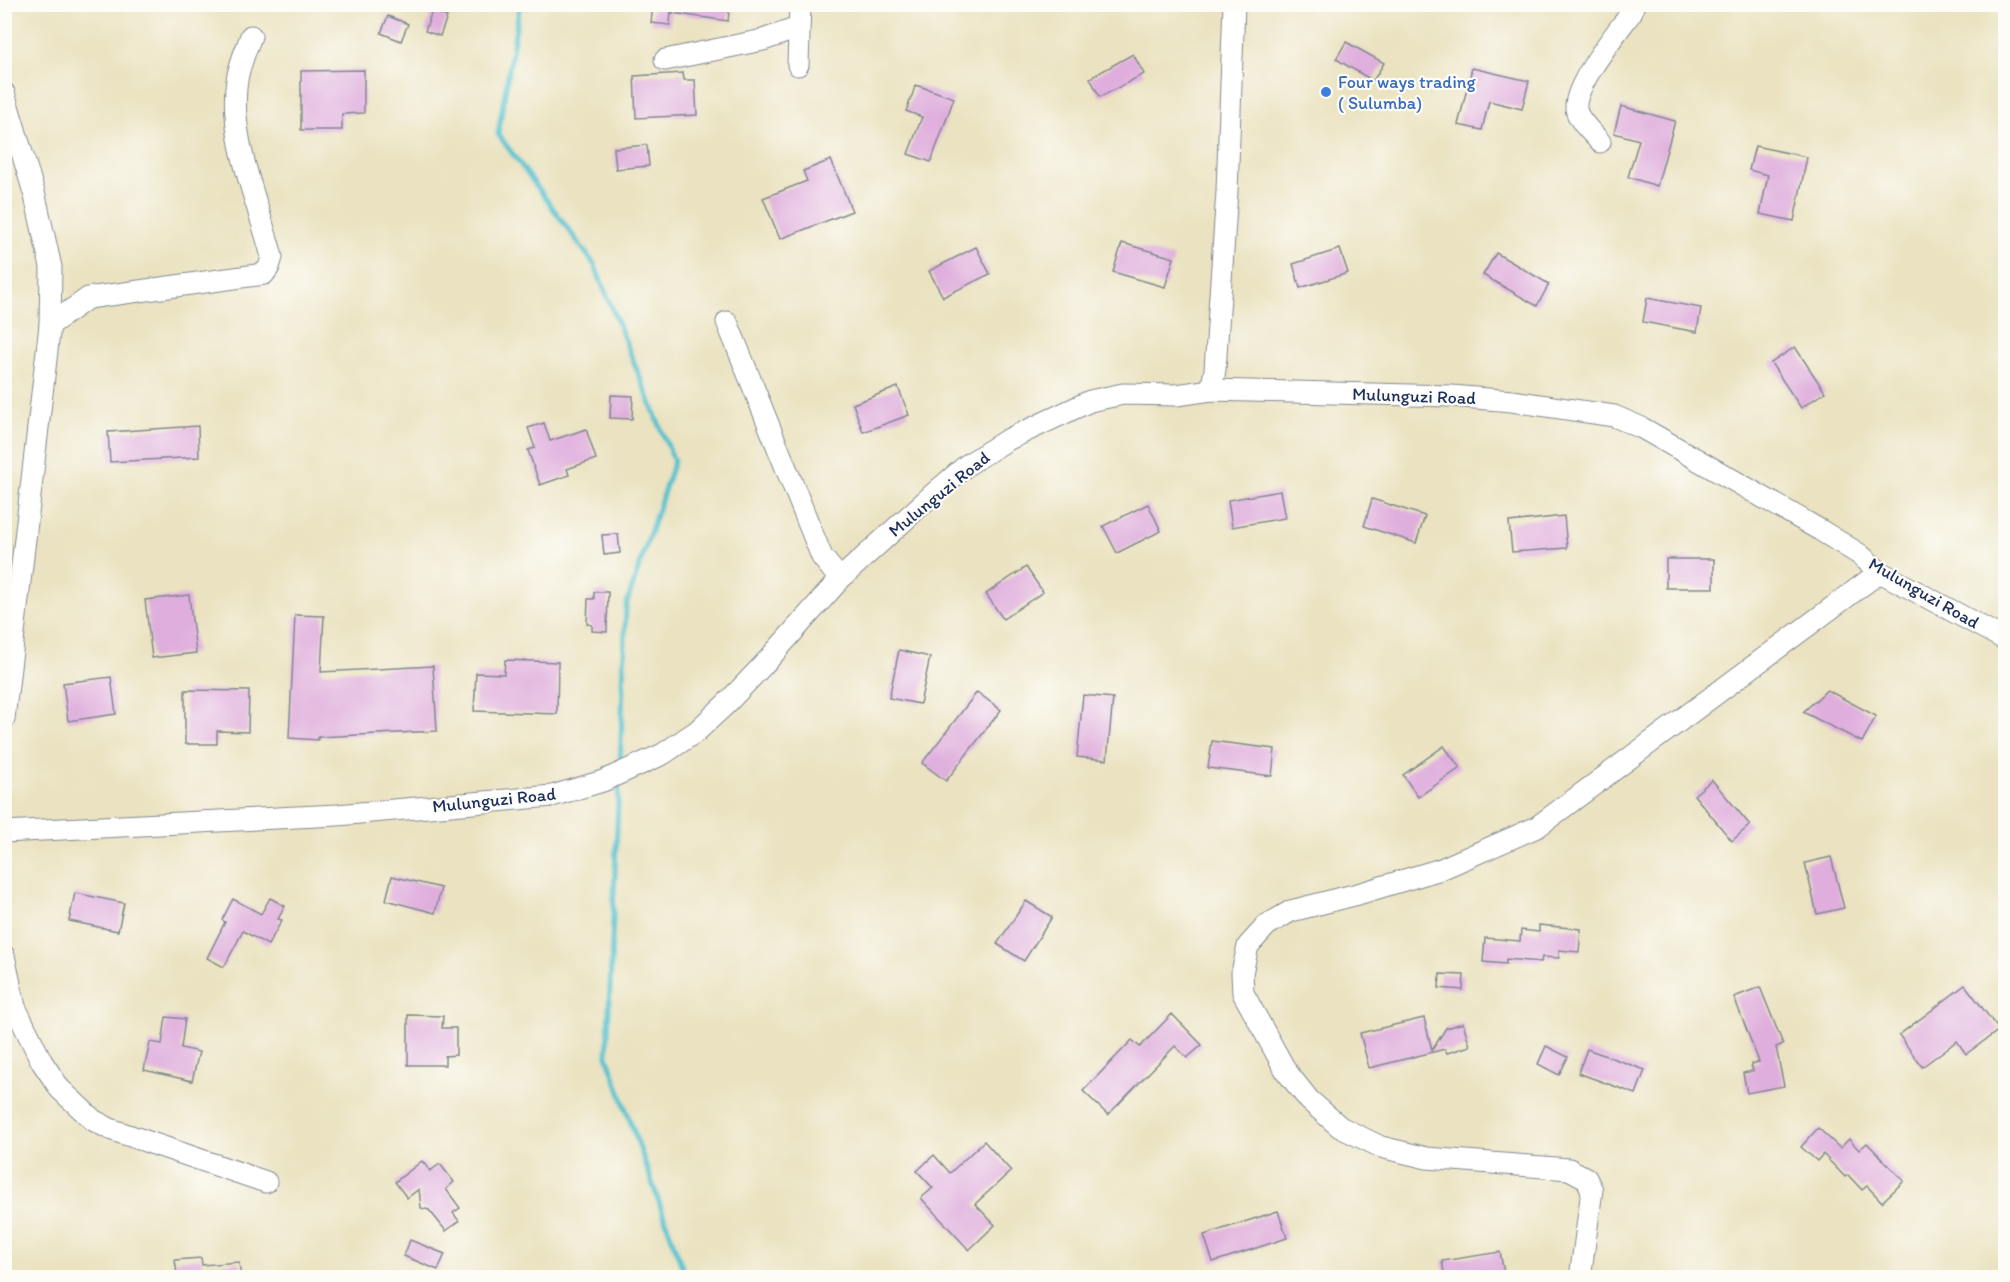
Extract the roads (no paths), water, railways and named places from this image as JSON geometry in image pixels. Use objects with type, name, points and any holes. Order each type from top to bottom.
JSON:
[{"type":"street","points":[[798,65],[800,4]]},
{"type":"street","points":[[1211,390],[1215,370],[1227,191],[1234,4]]},
{"type":"street","points":[[1600,142],[1580,117],[1576,108],[1579,94],[1597,61],[1631,13],[1634,4]]},
{"type":"street","points":[[665,60],[763,40],[798,28]]},
{"type":"street","points":[[50,325],[88,298],[264,274],[269,267],[272,257],[236,129],[237,79],[251,36]]},
{"type":"street","points":[[4,93],[34,196],[51,267],[50,325],[4,719]]},
{"type":"street","points":[[727,322],[822,557],[840,579]]},
{"type":"street","name":"Mulunguzi Road","points":[[4,832],[337,815],[552,796],[603,781],[663,754],[697,730],[751,678],[840,579],[958,473],[1007,440],[1090,400],[1123,394],[1177,395],[1211,390],[1451,396],[1512,401],[1614,416],[1642,428],[1820,530],[1858,554],[1880,572],[2006,640]]},
{"type":"street","points":[[1580,1278],[1592,1190],[1586,1178],[1569,1169],[1427,1158],[1381,1147],[1340,1127],[1309,1100],[1286,1071],[1243,993],[1242,973],[1248,946],[1268,925],[1291,911],[1441,869],[1537,827],[1880,572]]},
{"type":"street","points":[[4,956],[15,1007],[42,1062],[60,1089],[93,1120],[110,1129],[266,1182]]},
{"type":"waterway","points":[[520,4],[498,134],[594,264],[674,461],[626,606],[620,768]]},
{"type":"waterway","points":[[619,780],[607,1056],[686,1278]]},
{"type":"place","name":"Four ways trading ( Sulumba)","points":[[1326,92]]}]
